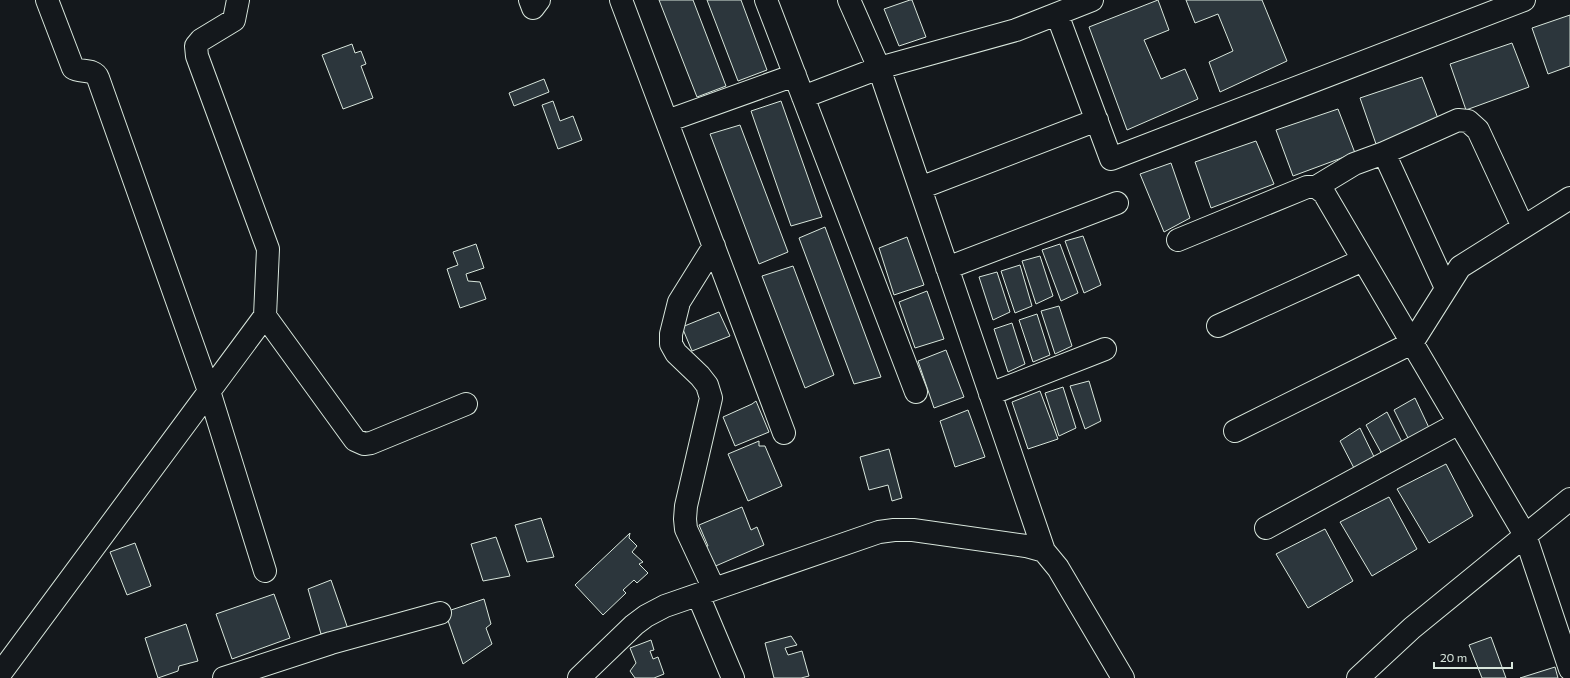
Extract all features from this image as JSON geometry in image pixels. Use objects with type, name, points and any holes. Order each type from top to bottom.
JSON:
[{"type":"street","points":[[47,0],[73,68],[93,72],[98,78],[209,391],[266,572]]},
{"type":"street","points":[[0,674],[265,316],[268,249],[197,56],[196,46],[201,40],[234,20],[238,0]]},
{"type":"street","points":[[530,0],[533,8],[539,0]]},
{"type":"street","points":[[621,0],[784,432]]},
{"type":"street","points":[[766,0],[916,392]]},
{"type":"street","points":[[849,0],[879,68],[1044,552],[1058,568],[1123,678]]},
{"type":"street","points":[[803,97],[879,68],[1016,30],[1092,0]]},
{"type":"street","points":[[1057,14],[1111,159],[1524,0]]},
{"type":"street","points":[[666,121],[795,75]]},
{"type":"street","points":[[920,188],[1097,120]]},
{"type":"street","points":[[1178,240],[1307,187],[1316,187],[1354,164],[1384,153],[1458,120],[1468,121],[1478,130],[1523,227]]},
{"type":"street","points":[[1384,153],[1446,288]]},
{"type":"street","points":[[1316,187],[1324,194],[1364,260],[1525,535],[1570,669]]},
{"type":"street","points":[[1234,431],[1412,343],[1460,267],[1570,198]]},
{"type":"street","points":[[947,268],[1117,203]]},
{"type":"street","points":[[714,246],[679,302],[671,334],[671,344],[676,353],[700,376],[707,385],[711,398],[684,519],[732,678]]},
{"type":"street","points":[[1218,326],[1364,260]]},
{"type":"street","points":[[265,316],[355,440],[364,444],[371,443],[466,404]]},
{"type":"street","points":[[990,394],[1105,348]]},
{"type":"street","points":[[1266,528],[1459,423]]},
{"type":"street","points":[[1358,678],[1412,628],[1570,499]]},
{"type":"street","points":[[580,678],[634,625],[646,616],[665,606],[879,532],[913,530],[1026,546],[1044,552]]},
{"type":"street","points":[[224,678],[331,643],[440,613]]},
{"type":"building","points":[[659,0],[693,0],[726,86],[697,97]]},
{"type":"building","points":[[707,0],[741,0],[767,70],[738,81]]},
{"type":"building","points":[[912,0],[926,37],[899,46],[884,9]]},
{"type":"building","points":[[1158,0],[1169,30],[1144,40],[1161,79],[1185,69],[1198,99],[1127,130],[1089,27]]},
{"type":"building","points":[[1186,0],[1262,0],[1287,61],[1220,92],[1209,62],[1233,51],[1218,14],[1195,23]]},
{"type":"building","points":[[1570,15],[1570,66],[1548,74],[1532,28]]},
{"type":"building","points":[[1512,43],[1529,87],[1466,110],[1450,64]]},
{"type":"building","points":[[352,44],[355,53],[361,51],[366,64],[361,66],[373,98],[343,109],[322,55]]},
{"type":"building","points":[[1422,77],[1439,121],[1376,144],[1360,98]]},
{"type":"building","points":[[544,79],[549,92],[514,106],[509,93]]},
{"type":"building","points":[[553,101],[560,121],[573,116],[582,140],[558,149],[542,105]]},
{"type":"building","points":[[781,101],[822,217],[791,226],[751,111]]},
{"type":"building","points":[[1338,109],[1355,153],[1293,176],[1276,130]]},
{"type":"building","points":[[740,125],[788,252],[759,264],[710,134]]},
{"type":"building","points":[[1256,141],[1274,184],[1211,208],[1195,162]]},
{"type":"building","points":[[1171,163],[1190,218],[1164,232],[1140,174]]},
{"type":"building","points":[[825,227],[881,377],[854,384],[799,238]]},
{"type":"building","points":[[1083,236],[1101,285],[1084,293],[1065,241]]},
{"type":"building","points":[[907,237],[924,285],[894,295],[879,248]]},
{"type":"building","points":[[476,244],[484,268],[466,274],[468,281],[480,282],[486,299],[460,308],[447,269],[458,265],[453,252]]},
{"type":"building","points":[[1060,244],[1078,293],[1061,301],[1042,250]]},
{"type":"building","points":[[1040,256],[1053,296],[1036,304],[1022,261]]},
{"type":"building","points":[[1020,265],[1032,306],[1015,313],[1001,271]]},
{"type":"building","points":[[793,266],[834,375],[805,388],[762,276]]},
{"type":"building","points":[[997,272],[1010,312],[993,320],[979,277]]},
{"type":"building","points":[[927,291],[944,339],[915,348],[899,302]]},
{"type":"building","points":[[1059,306],[1072,346],[1055,354],[1041,311]]},
{"type":"building","points":[[719,312],[730,336],[692,351],[682,327]]},
{"type":"building","points":[[1037,314],[1050,355],[1033,362],[1019,320]]},
{"type":"building","points":[[1012,323],[1025,364],[1008,372],[994,329]]},
{"type":"building","points":[[946,350],[964,397],[934,408],[918,361]]},
{"type":"building","points":[[1089,381],[1101,421],[1085,429],[1070,386]]},
{"type":"building","points":[[1063,387],[1076,428],[1059,436],[1045,393]]},
{"type":"building","points":[[1040,391],[1058,439],[1028,449],[1012,402]]},
{"type":"building","points":[[1415,398],[1431,432],[1410,442],[1394,410]]},
{"type":"building","points":[[756,401],[769,432],[735,446],[723,417]]},
{"type":"building","points":[[968,410],[985,457],[955,467],[940,421]]},
{"type":"building","points":[[1387,412],[1404,446],[1383,456],[1366,425]]},
{"type":"building","points":[[1360,428],[1377,463],[1356,472],[1340,441]]},
{"type":"building","points":[[759,441],[759,446],[765,446],[782,486],[748,501],[728,454]]},
{"type":"building","points":[[889,449],[902,498],[892,501],[888,485],[869,490],[860,457]]},
{"type":"building","points":[[1446,464],[1473,516],[1429,543],[1397,489]]},
{"type":"building","points":[[1389,497],[1417,549],[1372,576],[1340,522]]},
{"type":"building","points":[[742,507],[751,530],[757,527],[764,545],[711,568],[702,548],[708,546],[699,525]]},
{"type":"building","points":[[541,518],[554,557],[527,562],[515,525]]},
{"type":"building","points":[[1325,529],[1353,581],[1308,608],[1276,554]]},
{"type":"building","points":[[630,533],[629,538],[637,546],[632,552],[643,562],[639,564],[648,573],[637,583],[634,580],[623,590],[626,593],[603,615],[575,585]]},
{"type":"building","points":[[496,537],[510,576],[483,581],[471,544]]},
{"type":"building","points":[[135,543],[151,586],[127,595],[110,552]]},
{"type":"building","points":[[331,580],[348,629],[321,634],[308,589]]},
{"type":"building","points":[[274,594],[290,638],[232,659],[216,614]]},
{"type":"building","points":[[484,599],[491,624],[486,628],[492,644],[463,664],[445,612]]},
{"type":"building","points":[[186,624],[198,661],[179,666],[178,671],[158,678],[145,638]]},
{"type":"building","points":[[791,636],[797,645],[785,648],[788,655],[802,651],[809,676],[801,678],[774,678],[765,643]]},
{"type":"building","points":[[1491,637],[1506,678],[1482,678],[1469,645]]},
{"type":"building","points":[[651,640],[654,650],[650,651],[653,659],[658,657],[664,674],[654,678],[635,678],[630,671],[636,663],[630,648]]},
{"type":"building","points":[[1555,667],[1558,678],[1520,678]]}]
